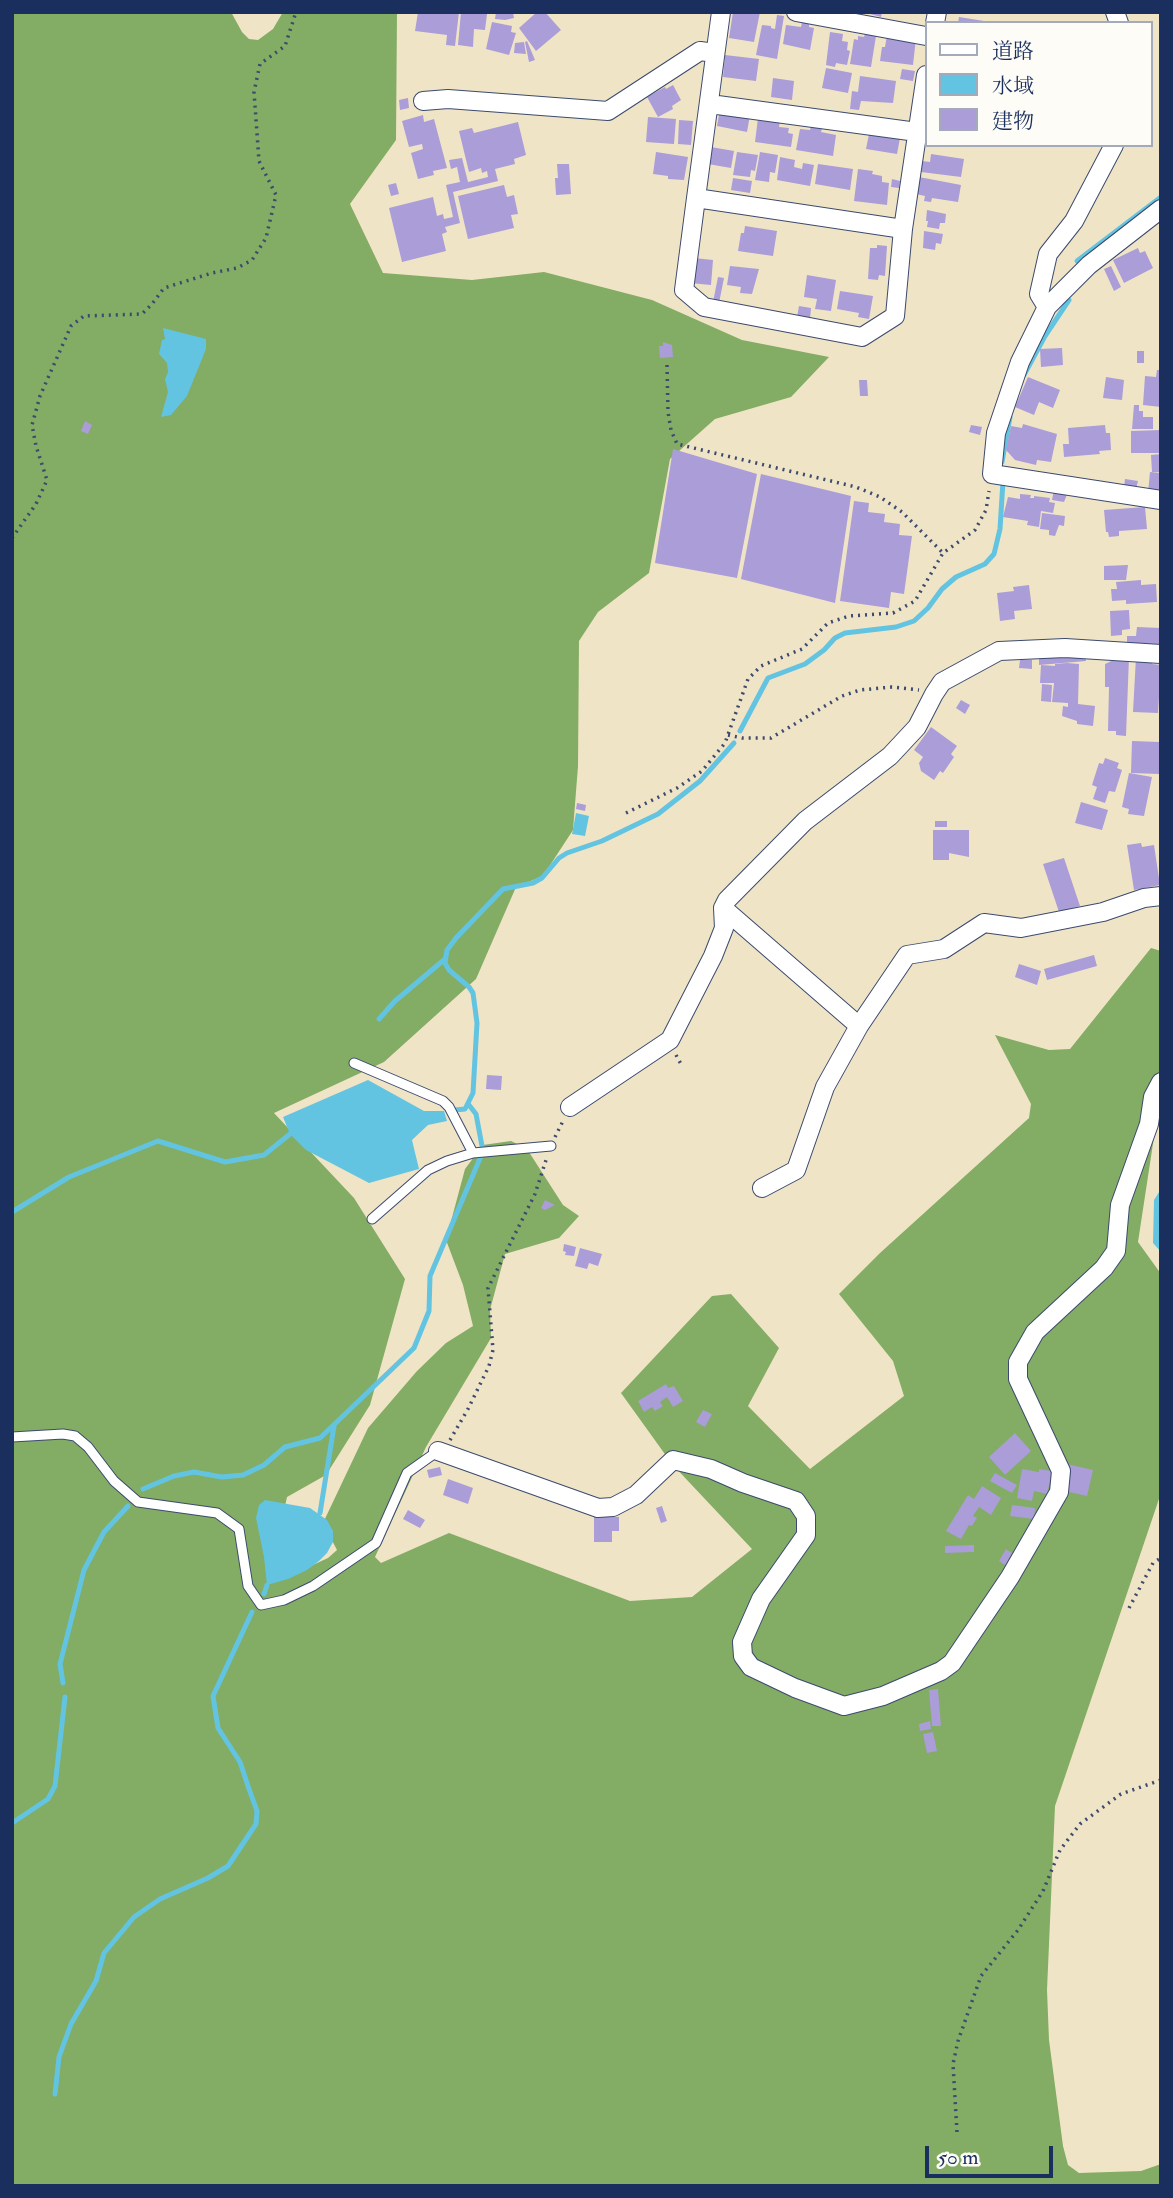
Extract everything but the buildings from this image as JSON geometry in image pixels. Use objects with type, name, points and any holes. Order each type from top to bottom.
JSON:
[{"type":"street","points":[[721,12],[684,290],[704,307],[862,337],[895,316],[902,229],[925,81]]},
{"type":"street","points":[[796,12],[925,36]]},
{"type":"street","points":[[423,101],[448,99],[608,111],[700,51],[715,53]]},
{"type":"street","points":[[710,104],[917,132]]},
{"type":"street","points":[[1047,307],[1039,294],[1048,254],[1074,221],[1113,147]]},
{"type":"street","points":[[696,198],[902,229]]},
{"type":"street","points":[[1161,209],[1089,265],[1047,307],[1020,362],[996,433],[992,474],[1161,500]]},
{"type":"street","points":[[570,1107],[670,1040],[713,956],[724,928],[723,908],[727,900],[805,821],[890,756],[917,727],[942,682],[999,651],[1065,648],[1161,654]]},
{"type":"street","points":[[762,1188],[796,1170],[825,1087],[859,1026],[907,955],[944,949],[984,923],[1021,928],[1103,912],[1144,898],[1161,896]]},
{"type":"street","points":[[723,908],[859,1026]]},
{"type":"street","points":[[438,1451],[598,1508],[613,1507],[636,1495],[673,1460],[711,1469],[796,1501],[806,1516],[806,1535],[761,1599],[742,1642],[743,1656],[751,1667],[795,1688],[844,1706],[883,1696],[941,1671],[952,1663],[1010,1577],[1059,1492],[1061,1471],[1018,1379],[1018,1362],[1035,1332],[1104,1268],[1116,1251],[1120,1205],[1149,1124],[1153,1097],[1161,1082]]},
{"type":"lane","points":[[354,1063],[443,1101],[449,1107],[473,1153]]},
{"type":"lane","points":[[372,1219],[428,1170],[447,1161],[473,1153],[551,1146]]},
{"type":"lane","points":[[12,1437],[62,1434],[75,1436],[88,1447],[114,1480],[138,1502],[217,1513],[239,1529],[248,1586],[261,1605],[284,1600],[313,1586],[376,1543],[407,1473],[438,1451]]},
{"type":"path","points":[[12,538],[36,503],[47,480],[32,425],[40,396],[71,326],[84,316],[142,314],[164,288],[237,268],[253,260],[266,238],[276,195],[259,161],[254,92],[260,64],[285,46],[296,12]]},
{"type":"path","points":[[667,365],[668,412],[677,444],[856,487],[880,497],[902,512],[943,552]]},
{"type":"path","points":[[625,813],[677,788],[702,771],[725,743],[748,679],[761,666],[802,649],[828,623],[849,616],[894,613],[915,601],[943,552],[975,530],[986,510],[992,474]]},
{"type":"path","points":[[729,735],[771,738],[842,696],[860,690],[910,687],[934,694]]},
{"type":"path","points":[[438,1451],[452,1438],[489,1366],[493,1350],[488,1288],[535,1194],[551,1146],[570,1107]]},
{"type":"path","points":[[1129,1608],[1153,1563],[1161,1558]]},
{"type":"path","points":[[957,2132],[953,2064],[958,2041],[981,1976],[1043,1891],[1060,1850],[1080,1824],[1121,1794],[1161,1780]]},
{"type":"green space","points":[[12,12],[231,12],[242,32],[249,39],[258,40],[273,29],[283,12],[397,12],[396,140],[350,204],[383,273],[472,280],[544,272],[652,300],[742,340],[829,357],[791,397],[715,419],[670,459],[649,573],[598,612],[579,641],[578,766],[573,830],[543,876],[516,887],[476,979],[384,1062],[274,1113],[354,1198],[405,1279],[370,1405],[326,1475],[287,1497],[280,1529],[302,1570],[328,1558],[337,1550],[323,1523],[368,1428],[417,1371],[446,1343],[473,1326],[463,1285],[446,1240],[465,1169],[483,1145],[511,1141],[527,1149],[563,1205],[579,1216],[559,1238],[505,1254],[490,1310],[491,1338],[426,1447],[375,1557],[381,1563],[449,1533],[630,1601],[692,1597],[752,1549],[672,1464],[621,1393],[712,1296],[731,1294],[779,1348],[748,1406],[810,1469],[904,1396],[893,1361],[839,1294],[880,1253],[1029,1118],[1031,1104],[995,1035],[1049,1050],[1070,1049],[1151,948],[1161,951],[1161,1091],[1138,1242],[1161,1274],[1161,1493],[1055,1806],[1047,1990],[1049,2040],[1068,2165],[1079,2173],[1141,2171],[1161,2164],[1161,2186],[12,2186]]},
{"type":"water","points":[[163,328],[206,339],[206,349],[187,396],[171,415],[161,417],[168,392],[165,379],[168,372],[167,363],[159,354],[162,340],[165,339]]},
{"type":"water","points":[[576,813],[589,816],[585,836],[572,834]]},
{"type":"water","points":[[368,1080],[424,1111],[444,1111],[447,1121],[428,1125],[412,1140],[419,1169],[369,1183],[306,1150],[290,1134],[283,1117]]},
{"type":"water","points":[[1161,1189],[1161,1252],[1153,1243],[1154,1200]]},
{"type":"water","points":[[265,1500],[310,1508],[327,1520],[333,1531],[333,1542],[319,1561],[288,1579],[267,1585],[256,1518],[259,1505]]},
{"type":"waterway","points":[[1077,261],[1161,197]]},
{"type":"waterway","points":[[1024,375],[1069,300]]},
{"type":"waterway","points":[[1002,462],[1010,417]]},
{"type":"waterway","points":[[740,731],[768,678],[805,664],[835,638],[845,633],[896,627],[914,621],[956,577],[985,564],[994,554],[1000,529],[1003,481]]},
{"type":"waterway","points":[[455,1110],[465,1109],[473,1093],[477,1023],[473,993],[445,963],[447,950],[456,938],[503,889],[533,883],[542,878],[559,858],[567,853],[602,841],[658,814],[700,781],[734,743]]},
{"type":"waterway","points":[[379,1019],[395,1001],[445,959]]},
{"type":"waterway","points":[[469,1105],[476,1114],[482,1146]]},
{"type":"waterway","points":[[12,1212],[69,1177],[158,1141],[225,1162],[264,1155],[290,1134]]},
{"type":"waterway","points":[[143,1489],[174,1476],[194,1472],[222,1477],[243,1475],[264,1465],[285,1447],[320,1438],[414,1348],[429,1311],[430,1276],[481,1156]]},
{"type":"waterway","points":[[320,1513],[334,1426]]},
{"type":"waterway","points":[[63,1683],[60,1664],[84,1570],[104,1532],[128,1506]]},
{"type":"waterway","points":[[264,1594],[267,1585]]},
{"type":"waterway","points":[[55,2094],[59,2057],[71,2024],[96,1981],[104,1953],[134,1917],[160,1899],[228,1866],[256,1824],[257,1811],[240,1762],[218,1728],[213,1696],[252,1612]]},
{"type":"waterway","points":[[12,1823],[48,1799],[55,1786],[65,1697]]}]
